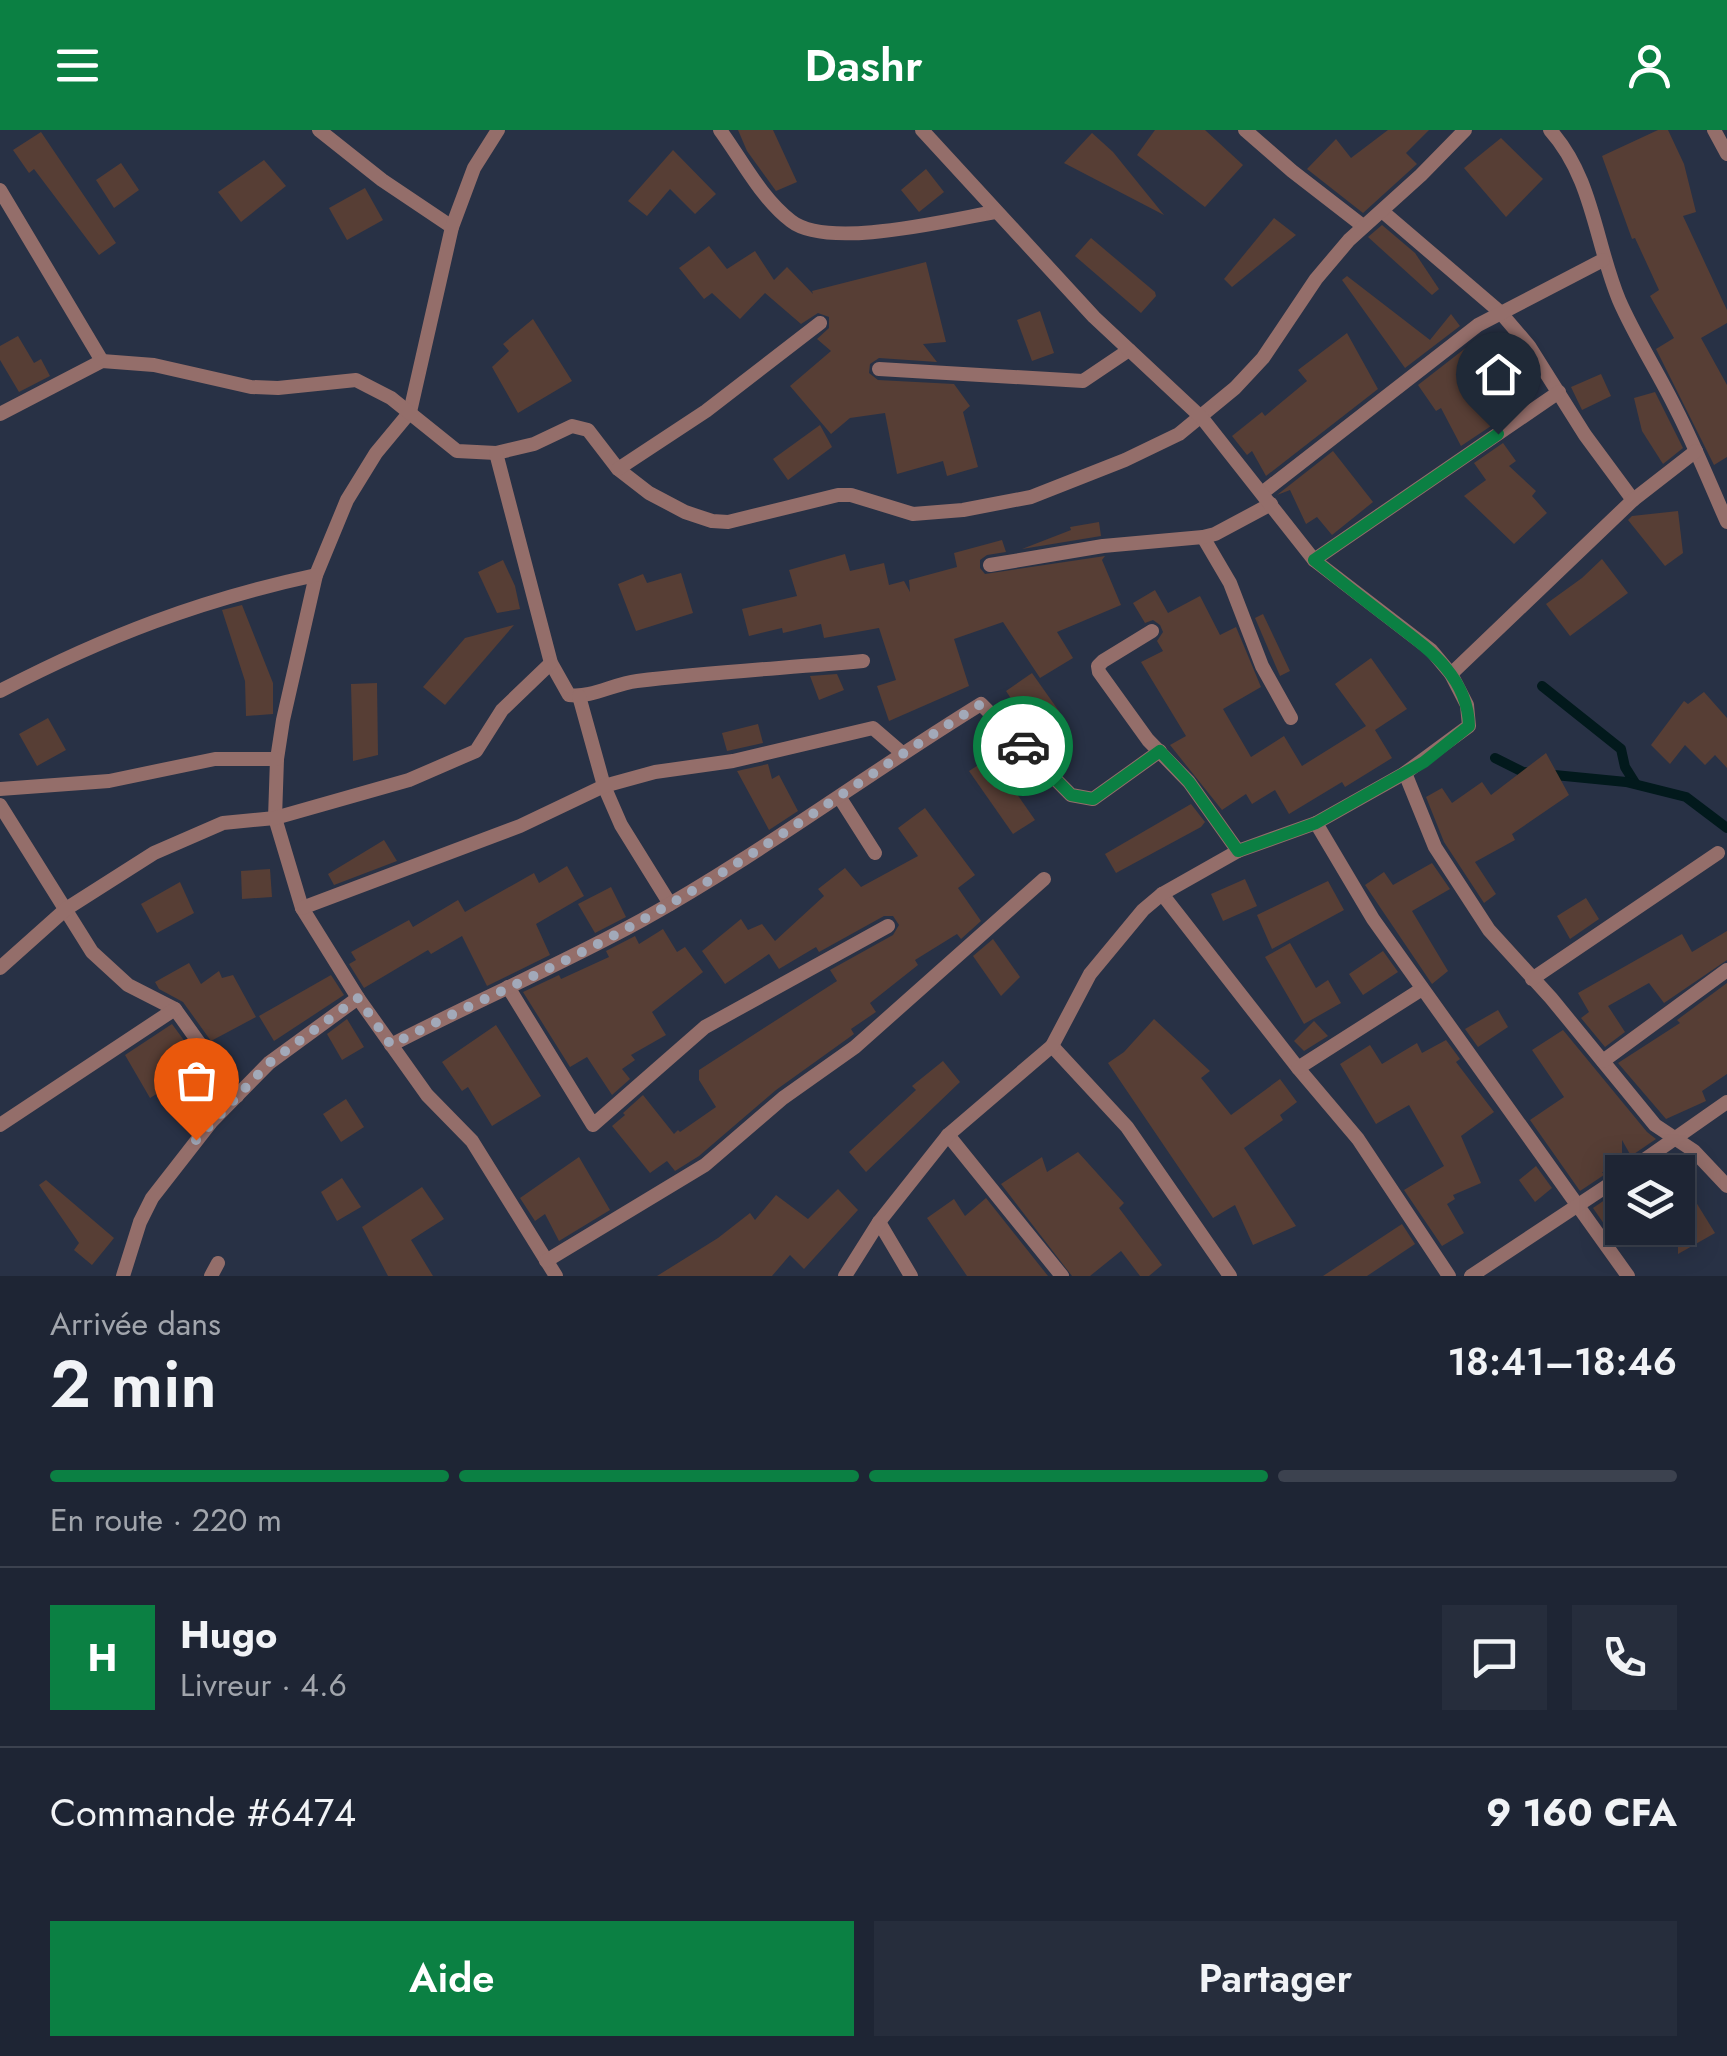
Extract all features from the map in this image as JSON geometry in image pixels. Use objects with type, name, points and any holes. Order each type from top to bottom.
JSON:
[{"type":"lane","points":[[498,130],[474,168],[452,227],[410,412],[376,453],[347,500],[316,575],[277,759],[274,818],[302,908],[391,1045],[427,1094],[472,1141],[556,1276]]},
{"type":"lane","points":[[720,130],[769,199],[806,230],[844,235],[995,212]]},
{"type":"lane","points":[[845,1276],[879,1222],[948,1135],[1052,1046],[1090,974],[1162,894],[1238,851],[1316,823],[1405,774],[1469,726],[1467,706],[1451,674],[1417,638],[1314,560],[1202,418],[1129,350],[995,212],[922,130]]},
{"type":"lane","points":[[1245,130],[1363,226]]},
{"type":"lane","points":[[0,414],[102,361],[154,365],[251,387],[356,380],[410,412],[458,451],[496,452],[534,444],[572,426],[588,430],[618,469],[649,492],[712,521],[728,522],[838,495],[851,495],[913,514],[963,510],[1031,497],[1124,460],[1179,434],[1202,418],[1263,358],[1316,279],[1363,226],[1465,130]]},
{"type":"lane","points":[[1550,130],[1574,161],[1585,186],[1603,260],[1621,305],[1696,451],[1727,522]]},
{"type":"lane","points":[[1714,130],[1727,154]]},
{"type":"lane","points":[[328,133],[452,227]]},
{"type":"lane","points":[[0,190],[102,361]]},
{"type":"lane","points":[[1382,211],[1500,312],[1529,346],[1584,434],[1633,500]]},
{"type":"lane","points":[[990,566],[1103,546],[1215,534],[1266,498],[1403,381],[1500,312],[1603,260]]},
{"type":"lane","points":[[618,469],[706,412],[820,323]]},
{"type":"lane","points":[[879,369],[1083,381],[1129,350]]},
{"type":"lane","points":[[1314,560],[1559,392]]},
{"type":"lane","points":[[1451,674],[1633,500],[1696,451]]},
{"type":"lane","points":[[496,452],[551,663],[568,695],[579,696],[636,681],[862,662]]},
{"type":"lane","points":[[1202,536],[1230,583],[1262,666],[1290,718]]},
{"type":"lane","points":[[0,691],[119,633],[168,614],[316,575]]},
{"type":"lane","points":[[1152,631],[1102,661],[1098,668],[1114,696],[1189,782],[1238,851]]},
{"type":"lane","points":[[0,968],[66,909],[154,854],[223,823],[274,818],[408,780],[476,752],[502,710],[551,663]]},
{"type":"lane","points":[[579,696],[604,786],[621,825],[670,904]]},
{"type":"lane","points":[[391,1045],[670,904],[981,704],[1071,795],[1093,799],[1160,751]]},
{"type":"lane","points":[[302,908],[520,826],[604,786],[655,772],[733,761],[873,728],[902,753]]},
{"type":"lane","points":[[0,789],[108,781],[215,758],[277,759]]},
{"type":"lane","points":[[1405,774],[1435,847],[1489,930],[1655,1125],[1694,1150],[1727,1186]]},
{"type":"lane","points":[[840,798],[875,853]]},
{"type":"lane","points":[[0,805],[92,952],[114,975],[174,1010],[237,1096]]},
{"type":"lane","points":[[1316,823],[1373,919],[1628,1276]]},
{"type":"lane","points":[[1532,979],[1718,853]]},
{"type":"lane","points":[[546,1261],[705,1165],[784,1098],[855,1047],[1044,879]]},
{"type":"lane","points":[[1162,894],[1358,1139],[1449,1276]]},
{"type":"lane","points":[[508,987],[593,1125],[705,1027],[888,926]]},
{"type":"lane","points":[[1603,1060],[1727,970]]},
{"type":"lane","points":[[1298,1068],[1422,989]]},
{"type":"lane","points":[[122,1276],[152,1198],[201,1134],[269,1063],[358,998]]},
{"type":"lane","points":[[0,1125],[174,1010]]},
{"type":"lane","points":[[1052,1046],[1126,1128],[1230,1276]]},
{"type":"lane","points":[[1651,1155],[1727,1102]]},
{"type":"lane","points":[[948,1135],[1062,1276]]},
{"type":"lane","points":[[1471,1276],[1605,1187]]},
{"type":"lane","points":[[879,1222],[911,1276]]},
{"type":"building","points":[[738,130],[773,130],[797,182],[776,191],[747,151]]},
{"type":"building","points":[[1155,130],[1205,130],[1243,165],[1205,207],[1137,155]]},
{"type":"building","points":[[1388,130],[1429,130],[1406,153],[1417,164],[1363,213],[1307,169],[1336,139],[1351,158]]},
{"type":"building","points":[[1658,130],[1668,130],[1684,164],[1696,212],[1683,216],[1727,310],[1727,323],[1701,338],[1727,385],[1727,457],[1714,465],[1656,349],[1674,338],[1650,296],[1659,290],[1635,238],[1632,239],[1602,156]]},
{"type":"building","points":[[41,132],[116,243],[99,255],[34,169],[29,173],[13,150]]},
{"type":"building","points":[[1092,133],[1113,152],[1164,215],[1064,163]]},
{"type":"building","points":[[1501,138],[1543,179],[1506,217],[1464,168]]},
{"type":"building","points":[[673,150],[716,194],[695,214],[670,189],[647,216],[628,201]]},
{"type":"building","points":[[264,160],[286,186],[241,222],[218,192]]},
{"type":"building","points":[[121,163],[139,190],[114,208],[96,180]]},
{"type":"building","points":[[926,169],[944,192],[919,212],[901,190]]},
{"type":"building","points":[[365,188],[383,220],[347,240],[329,208]]},
{"type":"building","points":[[1274,218],[1296,235],[1232,287],[1224,279]]},
{"type":"building","points":[[1382,225],[1415,253],[1439,289],[1432,295],[1368,237]]},
{"type":"building","points":[[1091,238],[1155,292],[1156,296],[1141,313],[1075,256]]},
{"type":"building","points":[[709,246],[727,269],[755,251],[774,280],[787,267],[813,294],[812,291],[926,262],[946,342],[923,344],[937,362],[879,358],[870,364],[869,373],[878,380],[954,384],[970,406],[963,412],[978,467],[947,476],[943,461],[897,474],[885,413],[850,418],[831,434],[790,386],[831,351],[817,339],[829,328],[829,317],[818,313],[801,324],[765,293],[740,319],[712,293],[704,299],[679,268]]},
{"type":"building","points":[[1347,276],[1430,340],[1451,314],[1460,326],[1405,368],[1342,280]]},
{"type":"building","points":[[1040,311],[1054,353],[1032,361],[1017,320]]},
{"type":"building","points":[[533,319],[572,381],[518,413],[492,367],[509,351],[503,344]]},
{"type":"building","points":[[1347,333],[1378,389],[1266,476],[1252,451],[1247,455],[1232,436],[1262,412],[1265,416],[1307,381],[1298,370]]},
{"type":"building","points":[[18,336],[34,363],[41,359],[50,376],[19,392],[0,360],[0,346]]},
{"type":"building","points":[[1472,343],[1512,395],[1482,413],[1491,426],[1461,446],[1441,408],[1436,411],[1418,385]]},
{"type":"building","points":[[1601,374],[1611,396],[1582,410],[1571,387]]},
{"type":"building","points":[[1655,392],[1683,448],[1663,464],[1642,431],[1634,398]]},
{"type":"building","points":[[820,425],[832,447],[788,480],[773,459]]},
{"type":"building","points":[[1503,443],[1516,461],[1509,466],[1536,491],[1532,496],[1547,513],[1514,544],[1464,496],[1486,480],[1474,463]]},
{"type":"building","points":[[1333,451],[1373,502],[1332,535],[1317,517],[1306,524],[1290,490],[1277,495]]},
{"type":"building","points":[[1678,511],[1683,553],[1665,566],[1628,520],[1632,516]]},
{"type":"building","points":[[1099,522],[1101,536],[1022,549],[1071,530],[1070,527]]},
{"type":"building","points":[[1002,540],[1006,552],[980,560],[985,574],[1105,556],[1102,560],[1121,605],[1057,632],[1073,658],[1040,678],[1003,622],[954,639],[969,686],[889,721],[877,686],[896,680],[879,628],[824,638],[821,624],[749,636],[742,609],[797,596],[789,570],[845,554],[850,571],[884,563],[889,585],[904,581],[910,592],[909,580],[957,567],[954,553]]},
{"type":"building","points":[[1602,559],[1628,593],[1570,636],[1546,604]]},
{"type":"building","points":[[503,560],[520,609],[497,613],[478,572]]},
{"type":"building","points":[[681,573],[693,613],[636,631],[618,584],[643,574],[647,583]]},
{"type":"building","points":[[1155,590],[1168,613],[1200,596],[1220,635],[1236,627],[1261,687],[1223,709],[1251,757],[1284,736],[1302,766],[1366,726],[1335,684],[1371,658],[1407,709],[1375,730],[1392,758],[1345,787],[1342,782],[1289,814],[1275,790],[1252,804],[1246,794],[1222,810],[1170,745],[1186,736],[1141,662],[1163,651],[1157,641],[1163,632],[1160,625],[1153,620],[1145,623],[1133,603]]},
{"type":"building","points":[[242,605],[273,683],[273,714],[246,716],[245,681],[222,610]]},
{"type":"building","points":[[1263,614],[1290,671],[1280,676],[1255,618]]},
{"type":"building","points":[[514,625],[445,705],[423,687],[465,638]]},
{"type":"building","points":[[1032,673],[1061,714],[1034,733],[1006,691]]},
{"type":"building","points":[[837,674],[844,690],[819,700],[810,676]]},
{"type":"building","points":[[377,683],[378,755],[353,761],[351,684]]},
{"type":"building","points":[[1704,692],[1727,718],[1727,768],[1715,755],[1705,765],[1685,745],[1670,764],[1651,745],[1684,701],[1688,704]]},
{"type":"building","points":[[48,718],[66,750],[37,766],[19,734]]},
{"type":"building","points":[[758,724],[763,743],[727,751],[722,733]]},
{"type":"building","points":[[1546,753],[1569,795],[1512,834],[1515,840],[1475,862],[1496,894],[1484,903],[1444,842],[1426,797],[1442,788],[1452,803],[1482,782],[1491,795]]},
{"type":"building","points":[[991,757],[1035,820],[1013,834],[969,771]]},
{"type":"building","points":[[768,764],[772,779],[779,775],[798,811],[769,830],[737,771]]},
{"type":"building","points":[[1191,804],[1205,822],[1201,827],[1116,873],[1105,854]]},
{"type":"building","points":[[925,808],[975,875],[958,888],[981,921],[961,939],[957,934],[915,960],[918,965],[870,1003],[876,1012],[851,1029],[854,1034],[776,1090],[699,1156],[675,1171],[667,1161],[650,1173],[612,1126],[623,1113],[643,1095],[674,1134],[680,1132],[716,1107],[699,1080],[699,1070],[837,981],[830,970],[893,935],[899,925],[893,916],[884,916],[779,969],[769,954],[725,984],[702,951],[741,919],[748,930],[762,924],[775,941],[824,896],[818,889],[845,868],[861,887],[918,856],[898,828]]},
{"type":"building","points":[[384,840],[397,861],[334,885],[328,874]]},
{"type":"building","points":[[1432,863],[1450,889],[1412,911],[1448,971],[1432,984],[1365,885],[1384,872],[1393,885]]},
{"type":"building","points":[[567,866],[584,896],[536,924],[550,955],[487,986],[462,936],[431,954],[428,950],[364,988],[349,964],[356,960],[351,952],[409,920],[413,927],[458,900],[465,912],[534,873],[539,883]]},
{"type":"building","points":[[270,869],[272,897],[242,899],[241,871]]},
{"type":"building","points":[[1245,879],[1257,906],[1223,921],[1211,894]]},
{"type":"building","points":[[1328,881],[1344,910],[1272,949],[1257,915]]},
{"type":"building","points":[[180,882],[194,913],[157,933],[141,904]]},
{"type":"building","points":[[611,887],[626,917],[595,933],[578,904]]},
{"type":"building","points":[[1586,898],[1599,919],[1570,939],[1557,916]]},
{"type":"building","points":[[663,929],[677,952],[685,947],[703,972],[652,1012],[666,1035],[631,1055],[635,1060],[622,1069],[630,1079],[612,1095],[587,1057],[570,1067],[523,992],[609,957],[606,951],[635,936],[639,944]]},
{"type":"building","points":[[1727,931],[1727,960],[1664,1003],[1649,983],[1608,1006],[1625,1032],[1605,1047],[1581,1018],[1589,1012],[1578,993],[1682,934],[1692,952]]},
{"type":"building","points":[[993,939],[1020,977],[1001,996],[973,956]]},
{"type":"building","points":[[1290,943],[1316,988],[1328,980],[1341,1003],[1304,1024],[1265,957]]},
{"type":"building","points":[[1383,951],[1398,972],[1363,995],[1349,974]]},
{"type":"building","points":[[189,963],[201,984],[219,971],[222,978],[233,975],[256,1017],[211,1041],[183,1002],[159,989],[155,982]]},
{"type":"building","points":[[331,975],[344,995],[274,1041],[259,1016]]},
{"type":"building","points":[[1727,983],[1727,1074],[1702,1091],[1706,1101],[1666,1119],[1618,1063],[1680,1023],[1677,1020]]},
{"type":"building","points":[[1498,1010],[1508,1027],[1478,1047],[1465,1029]]},
{"type":"building","points":[[347,1019],[364,1047],[342,1060],[327,1034]]},
{"type":"building","points":[[1154,1019],[1210,1071],[1201,1078],[1231,1115],[1280,1079],[1297,1102],[1280,1115],[1283,1120],[1244,1148],[1296,1226],[1253,1245],[1235,1205],[1213,1218],[1108,1063],[1124,1052]]},
{"type":"building","points":[[1314,1021],[1328,1036],[1304,1051],[1294,1041]]},
{"type":"building","points":[[172,1024],[191,1050],[169,1062],[179,1080],[150,1098],[125,1055]]},
{"type":"building","points":[[496,1025],[541,1096],[492,1126],[468,1087],[462,1091],[442,1062]]},
{"type":"building","points":[[1563,1030],[1656,1139],[1632,1155],[1622,1140],[1622,1155],[1605,1155],[1604,1175],[1580,1191],[1530,1120],[1564,1097],[1532,1050]]},
{"type":"building","points":[[1446,1040],[1460,1059],[1456,1062],[1494,1112],[1461,1136],[1481,1183],[1453,1195],[1455,1199],[1447,1204],[1464,1233],[1442,1246],[1404,1190],[1444,1166],[1409,1105],[1376,1124],[1340,1064],[1370,1045],[1382,1064],[1417,1043],[1422,1053]]},
{"type":"building","points":[[943,1061],[960,1082],[866,1172],[849,1152],[916,1090],[912,1086]]},
{"type":"building","points":[[346,1099],[364,1127],[341,1142],[323,1114]]},
{"type":"building","points":[[1078,1152],[1124,1203],[1119,1208],[1162,1265],[1149,1276],[1140,1276],[1121,1251],[1090,1276],[1072,1276],[1001,1184],[1042,1157],[1047,1172]]},
{"type":"building","points":[[579,1157],[610,1210],[559,1241],[545,1214],[535,1221],[520,1198]]},
{"type":"building","points":[[1536,1166],[1552,1188],[1535,1202],[1519,1180]]},
{"type":"building","points":[[342,1178],[361,1207],[337,1221],[321,1192]]},
{"type":"building","points":[[46,1180],[114,1238],[92,1265],[74,1250],[79,1243],[39,1185]]},
{"type":"building","points":[[422,1187],[444,1219],[411,1240],[433,1276],[388,1276],[362,1227]]},
{"type":"building","points":[[838,1189],[858,1210],[804,1269],[790,1255],[772,1276],[657,1276],[750,1213],[755,1220],[776,1195],[808,1219]]},
{"type":"building","points":[[986,1198],[1048,1276],[967,1276],[927,1218],[954,1199],[965,1216]]},
{"type":"building","points":[[1605,1200],[1605,1225],[1593,1208]]},
{"type":"building","points":[[1695,1201],[1715,1233],[1695,1244]]},
{"type":"building","points":[[1402,1224],[1415,1244],[1367,1276],[1323,1276]]},
{"type":"building","points":[[1678,1245],[1694,1245],[1678,1254]]},
{"type":"waterway","points":[[1542,686],[1621,749],[1625,767],[1635,783]]},
{"type":"waterway","points":[[1495,758],[1523,772],[1626,782],[1686,797],[1727,828]]},
{"type":"way so far","points":[[196,1140],[269,1063],[358,998],[391,1045],[641,921],[840,798],[902,753],[981,704],[1023,746]]},
{"type":"route","points":[[1023,746],[1071,795],[1093,799],[1160,751],[1189,782],[1238,851],[1316,823],[1424,762],[1469,726],[1467,706],[1451,674],[1417,638],[1314,560],[1498,434]]}]
